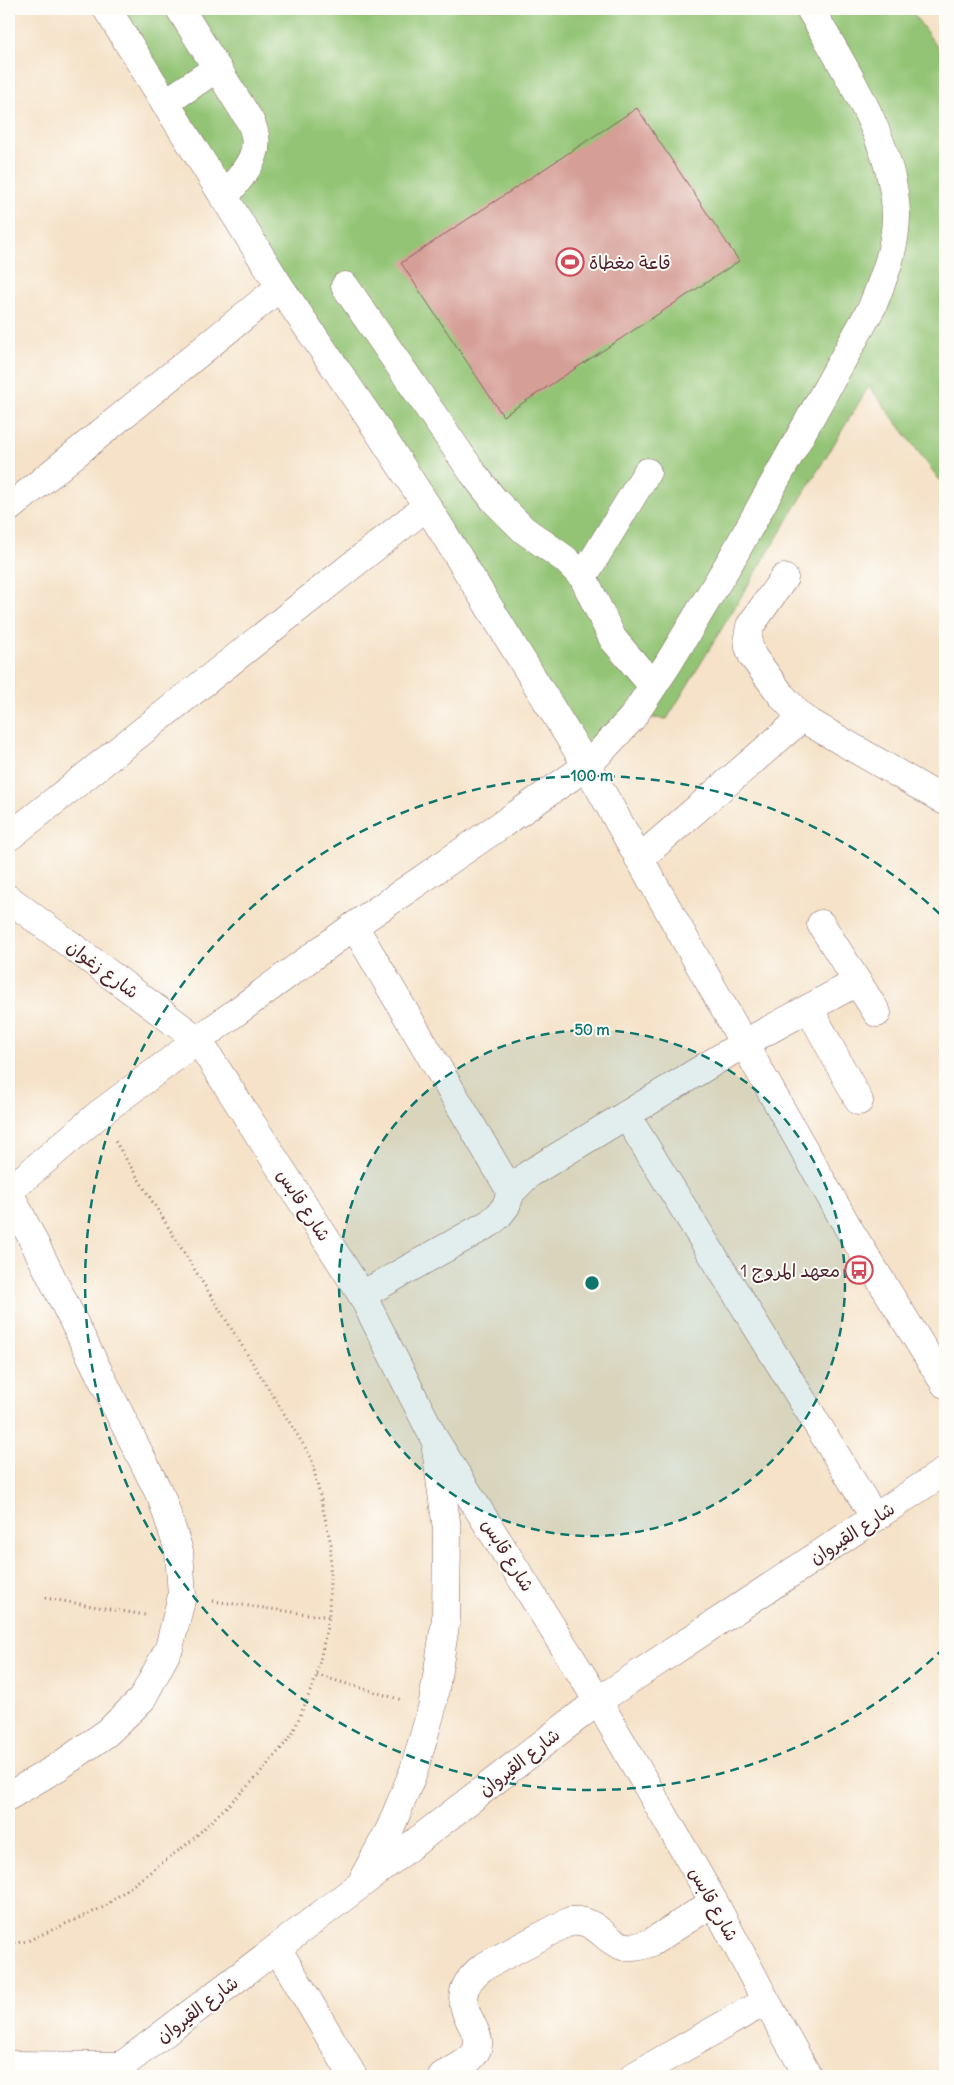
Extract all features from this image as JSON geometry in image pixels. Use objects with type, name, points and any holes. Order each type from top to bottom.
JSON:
[{"type":"street","points":[[107,9],[280,287],[427,506],[587,766],[850,1232],[945,1384]]},
{"type":"street","points":[[180,9],[250,121],[257,140],[252,160],[224,198]]},
{"type":"street","points":[[9,1796],[58,1767],[108,1732],[142,1699],[169,1648],[180,1608],[179,1551],[162,1499],[9,1191],[99,1114],[198,1040],[354,926],[587,766],[632,718],[731,560],[872,307],[890,263],[896,215],[889,168],[847,72],[810,9]]},
{"type":"street","points":[[165,103],[217,68]]},
{"type":"street","points":[[345,286],[473,473],[494,500],[524,530],[565,559],[583,577],[613,639],[653,686]]},
{"type":"street","points":[[11,499],[280,287]]},
{"type":"street","points":[[583,577],[647,472]]},
{"type":"street","points":[[9,837],[427,506]]},
{"type":"street","points":[[784,578],[750,626],[748,637],[753,657],[782,696],[802,718],[945,801]]},
{"type":"street","points":[[639,859],[802,718]]},
{"type":"street","name":"شارع زغوان","points":[[9,899],[198,1040]]},
{"type":"street","points":[[821,924],[877,1013]]},
{"type":"street","points":[[354,926],[511,1192]]},
{"type":"street","points":[[362,1295],[490,1223],[499,1216],[506,1206],[511,1192],[529,1174],[743,1044],[857,982]]},
{"type":"street","points":[[809,1008],[859,1101]]},
{"type":"street","name":"شارع قابس","points":[[198,1040],[362,1295],[435,1440],[598,1701],[714,1902],[808,2076]]},
{"type":"street","points":[[626,1115],[875,1518]]},
{"type":"street","points":[[360,1885],[390,1829],[414,1770],[432,1708],[446,1619],[447,1529],[435,1440]]},
{"type":"street","name":"شارع القيروان","points":[[115,2071],[598,1701],[945,1471]]},
{"type":"street","points":[[442,2076],[476,2053],[478,2040],[464,2008],[463,1996],[470,1980],[483,1967],[570,1921],[580,1920],[589,1922],[608,1940],[618,1946],[642,1947],[714,1902]]},
{"type":"street","points":[[277,1948],[353,2076]]},
{"type":"street","points":[[634,2076],[766,2001]]},
{"type":"street","points":[[9,2065],[115,2071]]},
{"type":"path","points":[[9,1944],[27,1941],[104,1907],[191,1841],[258,1776],[292,1735],[316,1675],[329,1617],[330,1544],[311,1457],[99,1114]]},
{"type":"path","points":[[45,1598],[329,1617]]},
{"type":"path","points":[[316,1675],[432,1708]]},
{"type":"green space","points":[[98,9],[910,9],[945,58],[945,487],[869,386],[667,719],[625,716],[589,755]]},
{"type":"building","name":"قاعة مغطاة","points":[[637,108],[739,261],[503,416],[401,263]]},
{"type":"place","name":"قاعة مغطاة","points":[[570,262]]},
{"type":"place","name":"معهد المروج 1","points":[[859,1270]]}]
